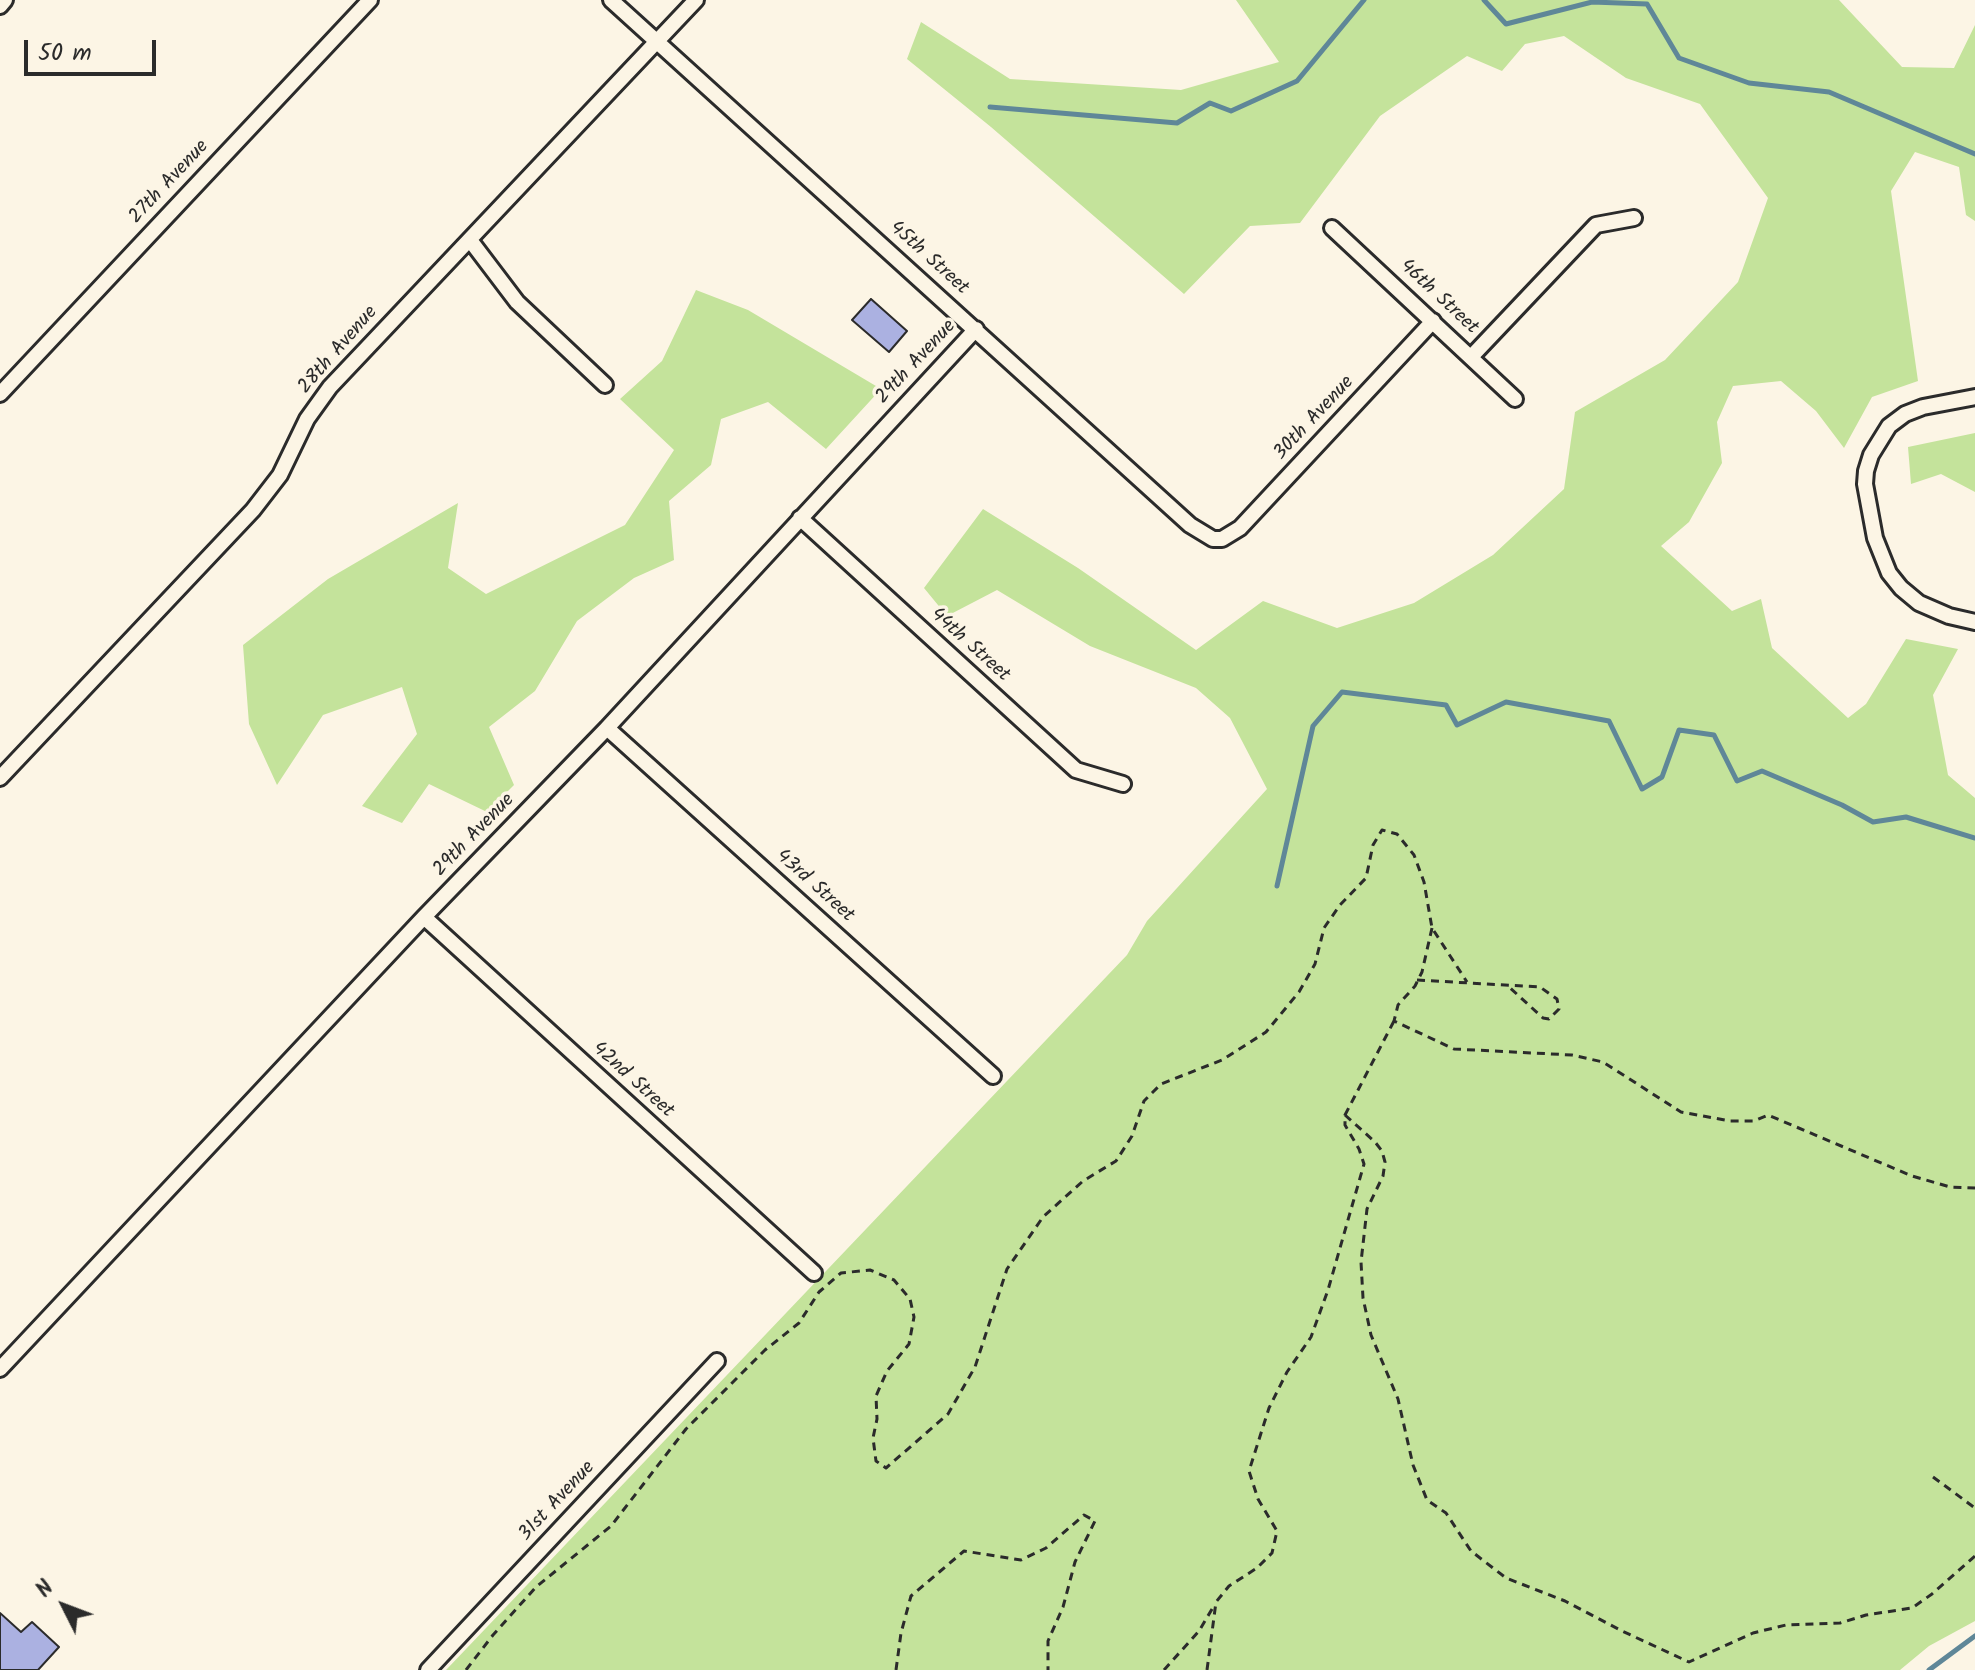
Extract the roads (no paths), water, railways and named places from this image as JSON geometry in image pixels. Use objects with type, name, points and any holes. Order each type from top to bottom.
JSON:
[{"type":"street","points":[[0,6],[5,0]]},
{"type":"street","name":"27th Avenue","points":[[0,394],[370,0]]},
{"type":"street","name":"45th Street","points":[[611,0],[1190,525],[1213,539],[1222,539]]},
{"type":"street","name":"28th Avenue","points":[[0,778],[253,510],[280,475],[307,419],[330,387],[696,0]]},
{"type":"street","points":[[1471,357],[1596,225],[1634,218]]},
{"type":"street","name":"46th Street","points":[[1332,228],[1515,399]]},
{"type":"street","points":[[470,240],[517,302],[605,385]]},
{"type":"street","name":"30th Avenue","points":[[1222,539],[1240,528],[1433,321]]},
{"type":"street","name":"29th Avenue","points":[[0,1369],[424,917],[607,728],[976,329]]},
{"type":"street","points":[[1975,397],[1923,407],[1905,414],[1889,426],[1871,455],[1865,484],[1875,538],[1889,573],[1919,603],[1949,616],[1975,622]]},
{"type":"street","name":"44th Street","points":[[800,518],[1076,770],[1123,784]]},
{"type":"street","name":"43rd Street","points":[[607,728],[993,1076]]},
{"type":"street","name":"42nd Street","points":[[424,917],[814,1273]]},
{"type":"street","name":"31st Avenue","points":[[428,1670],[717,1361]]},
{"type":"waterway","points":[[990,107],[1177,123],[1210,103],[1231,111],[1297,81],[1364,0]]},
{"type":"waterway","points":[[1484,0],[1506,24],[1592,2],[1647,4],[1679,58],[1749,83],[1829,92],[1975,154]]},
{"type":"waterway","points":[[1277,886],[1313,726],[1342,692],[1446,705],[1457,725],[1506,702],[1609,721],[1642,789],[1662,777],[1679,730],[1714,735],[1737,781],[1762,771],[1842,805],[1873,822],[1906,817],[1975,838]]},
{"type":"waterway","points":[[1929,1670],[1975,1636]]}]
